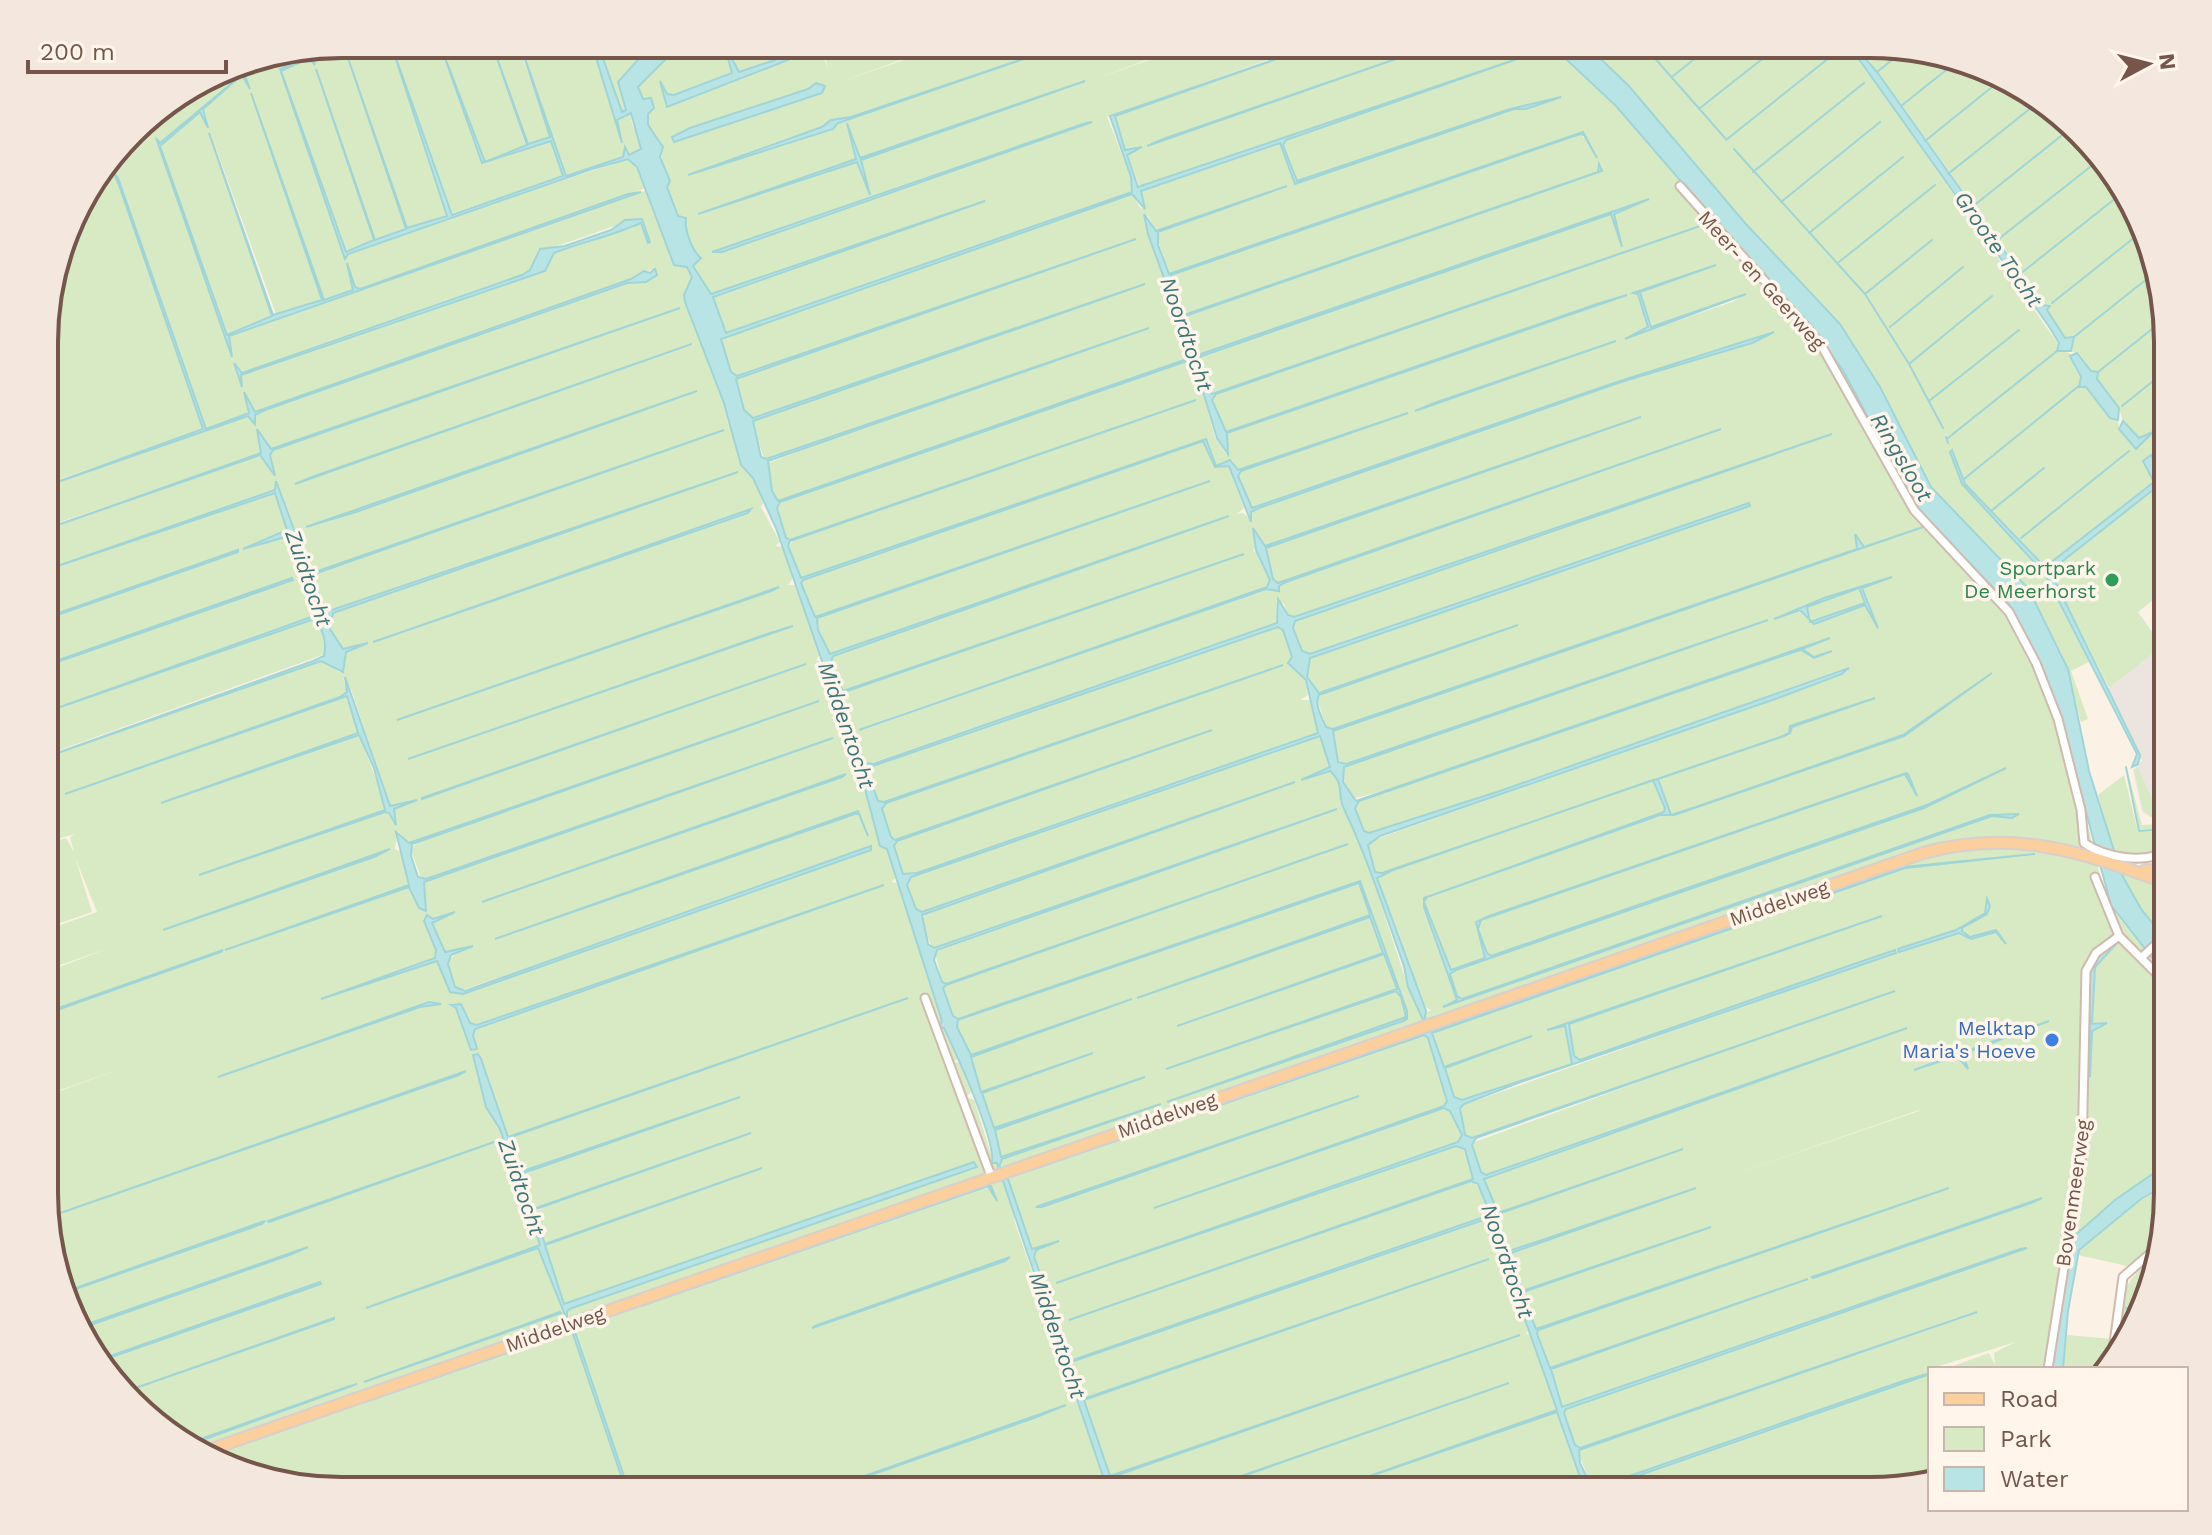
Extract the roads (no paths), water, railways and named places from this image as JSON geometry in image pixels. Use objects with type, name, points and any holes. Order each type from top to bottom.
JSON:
[{"type":"main road","name":"Middelweg","points":[[215,1448],[1923,853],[1968,843],[2015,841],[2097,854],[2154,877]]},
{"type":"main road","name":"Middelweg","points":[[2139,870],[2154,871]]},
{"type":"street","name":"Meer- en Geerweg","points":[[1680,186],[1820,343],[1914,510],[2009,612],[2053,706],[2081,810],[2083,840],[2097,854]]},
{"type":"street","points":[[2118,860],[2154,855]]},
{"type":"street","points":[[2095,877],[2119,936],[2144,955],[2154,967]]},
{"type":"street","name":"Bovenmeerweg","points":[[2048,1367],[2082,1154],[2086,971],[2096,953],[2119,936]]},
{"type":"street","points":[[2144,955],[2154,946]]},
{"type":"street","points":[[925,998],[991,1176]]},
{"type":"street","points":[[2115,1337],[2123,1277],[2147,1256]]},
{"type":"water","points":[[348,58],[407,228],[447,216],[396,58],[452,215],[563,176],[551,141],[482,163],[445,58],[485,162],[527,145],[497,58],[528,144],[550,137],[525,58],[566,176],[623,157],[625,147],[629,155],[641,149],[631,113],[617,120],[622,143],[596,58],[603,58],[622,112],[626,110],[618,82],[640,58],[667,58],[638,87],[643,99],[651,98],[654,108],[648,114],[648,125],[663,147],[660,157],[670,181],[667,187],[678,216],[686,218],[690,241],[701,258],[693,266],[711,294],[985,201],[713,297],[726,333],[1132,192],[1131,177],[1110,116],[1278,58],[1115,116],[1125,150],[1142,147],[1127,155],[1138,187],[1520,58],[1286,140],[1283,145],[1297,181],[1510,109],[1561,97],[1526,109],[1514,109],[1295,184],[1280,143],[1141,191],[1145,209],[1132,194],[721,339],[731,372],[737,376],[1136,239],[736,379],[744,410],[753,418],[1145,284],[753,421],[761,457],[766,459],[1149,328],[768,461],[772,491],[778,501],[1190,358],[1190,350],[1148,234],[1144,214],[1156,231],[1287,186],[1158,232],[1158,245],[1169,274],[1583,132],[1597,158],[1584,135],[1580,134],[1171,275],[1170,285],[1184,315],[1598,172],[1599,164],[1602,171],[1185,316],[1183,320],[1198,355],[1649,199],[1614,214],[1622,247],[1611,214],[1199,357],[1212,394],[1703,225],[1216,394],[1212,400],[1226,432],[1627,295],[1227,433],[1228,454],[1217,438],[1195,365],[1190,360],[780,502],[777,508],[786,538],[790,540],[1196,400],[790,541],[788,546],[801,578],[1206,439],[1216,466],[1230,460],[1238,470],[1408,413],[1241,471],[1238,476],[1252,508],[1617,382],[1774,332],[1752,343],[1621,382],[1259,508],[1251,512],[1251,522],[1229,466],[1215,467],[1203,441],[803,580],[801,583],[815,617],[1210,481],[817,618],[818,630],[830,654],[1229,516],[833,656],[830,665],[843,691],[1244,554],[847,691],[843,697],[847,723],[865,763],[873,764],[1277,623],[1278,599],[1288,615],[1294,617],[1832,434],[1295,621],[1293,628],[1302,651],[1310,654],[1749,503],[1750,506],[1310,658],[1307,677],[1319,693],[1518,625],[1319,695],[1318,707],[1326,727],[1333,729],[1857,549],[1855,534],[1864,547],[1923,527],[1333,731],[1338,762],[1346,764],[1768,620],[1344,767],[1343,782],[1356,801],[1830,638],[1802,649],[1814,657],[1832,651],[1814,658],[1801,650],[1794,652],[1359,801],[1355,808],[1364,831],[1369,833],[1500,791],[1849,668],[1842,674],[1778,698],[1380,836],[1368,845],[1375,872],[1382,873],[1561,812],[1377,878],[1426,1011],[1424,1022],[1408,987],[1404,966],[1369,867],[1342,803],[1338,781],[1330,771],[1301,780],[1330,767],[1320,736],[911,877],[907,885],[916,909],[922,912],[1295,782],[922,915],[928,944],[934,948],[1337,809],[937,950],[934,960],[942,982],[946,984],[1348,844],[946,985],[943,988],[953,1016],[958,1019],[1360,881],[1407,1011],[1407,1019],[1403,1021],[1167,1102],[1406,1017],[1401,997],[1396,991],[1166,1069],[1397,989],[1384,954],[1177,1026],[1383,953],[1370,917],[1137,998],[1370,915],[1359,883],[958,1020],[957,1027],[971,1055],[1132,999],[971,1057],[981,1092],[1093,1053],[982,1093],[994,1128],[1145,1077],[995,1130],[1001,1157],[1161,1104],[1002,1159],[999,1169],[997,1163],[992,1163],[988,1136],[966,1076],[944,1028],[939,1027],[942,1021],[887,849],[880,846],[861,774],[855,771],[859,767],[849,739],[842,734],[845,724],[834,699],[829,698],[833,693],[776,528],[753,478],[741,465],[724,403],[685,302],[684,295],[692,277],[687,267],[674,265],[637,167],[628,159],[592,169],[348,254],[345,259],[280,69],[305,60],[281,71],[346,252],[374,240],[316,69],[375,240],[406,229]],"holes":[[[1278,627],[1283,630],[1292,657],[1288,663],[1306,680],[1318,733],[917,873],[903,874],[894,846],[897,841],[1212,730],[895,840],[891,837],[882,809],[886,803],[1283,665],[884,802],[878,801],[868,773],[870,767]]]},
{"type":"water","points":[[728,58],[732,58],[739,72],[774,58],[793,58],[667,107],[660,81],[667,94],[674,95],[732,73]]},
{"type":"water","points":[[1026,58],[838,123],[833,129],[688,175],[822,127],[831,120],[851,117]]},
{"type":"water","points":[[1398,58],[1399,58],[1147,146]]},
{"type":"water","name":"Ringsloot","points":[[1565,58],[1600,58],[1628,85],[1745,223],[1840,324],[1880,387],[1931,487],[2028,588],[2068,669],[2089,771],[2121,873],[2154,925],[2154,960],[2111,905],[2059,711],[2038,658],[2009,604],[1915,506],[1844,372],[1810,324],[1761,274],[1616,106]]},
{"type":"water","name":"Groote Tocht","points":[[1858,58],[1865,58],[1877,72],[2043,305],[2050,306],[2047,310],[2065,338],[2074,337],[2071,351],[2057,351],[2059,343]]},
{"type":"water","points":[[239,78],[203,109],[208,128],[200,112],[160,146],[227,335],[272,316],[209,133],[273,315],[322,300],[251,93],[324,300],[353,290],[347,263],[355,287],[360,289],[641,192],[229,336],[232,357],[156,138],[160,143]]},
{"type":"water","points":[[1085,81],[861,160],[870,195],[857,162],[698,214],[856,159],[847,123],[860,158]]},
{"type":"water","points":[[816,83],[825,86],[822,93],[674,142],[672,137],[690,128],[808,89]]},
{"type":"water","points":[[1092,122],[722,252],[712,252],[1086,123]]},
{"type":"water","points":[[114,173],[118,178],[206,429],[249,413],[244,392],[255,412],[631,279],[644,271],[650,273],[655,269],[657,275],[646,282],[627,283],[265,410],[255,415],[255,424],[248,416],[58,482],[203,429]]},
{"type":"water","points":[[642,219],[648,243],[641,223],[565,249],[554,253],[545,271],[241,375],[242,387],[234,363],[242,373],[522,275],[530,270],[540,249],[565,246],[611,230],[625,220]]},
{"type":"water","points":[[1716,265],[1640,292],[1651,327],[1746,294],[1625,339],[1648,327],[1638,294],[1633,293]]},
{"type":"water","points":[[680,308],[273,450],[270,455],[275,476],[260,455],[58,525],[261,453],[257,429],[271,449]]},
{"type":"water","points":[[1616,341],[1415,411],[1437,402]]},
{"type":"water","points":[[692,344],[295,484],[312,477]]},
{"type":"water","points":[[2077,353],[2091,371],[2098,372],[2097,379],[2119,408],[2118,420],[2110,418],[2086,387],[2079,387],[2081,377],[2070,356]]},
{"type":"water","points":[[697,391],[359,511],[306,527]]},
{"type":"water","points":[[1641,417],[1266,548],[1273,579],[1278,583],[1721,429],[1286,582],[1279,586],[1279,591],[1266,589],[859,730],[1267,587],[1270,580],[1256,550],[1253,528],[1265,546]]},
{"type":"water","points":[[2123,421],[2139,438],[2153,432],[2136,449],[2119,429]]},
{"type":"water","name":"Zuidtocht","points":[[724,430],[317,573],[315,586],[325,608],[332,610],[738,472],[333,613],[330,629],[343,649],[368,643],[346,652],[343,672],[321,661],[58,753],[313,661],[324,656],[325,646],[322,631],[314,619],[58,708],[314,616],[313,591],[302,577],[289,536],[243,549],[287,530],[275,493],[58,566],[275,490],[276,481],[306,562],[315,572]]},
{"type":"water","points":[[1952,450],[1965,484],[2045,567],[2153,483],[2153,490],[2050,571],[2140,755],[2138,764],[2132,767],[2137,754],[2045,574],[1962,484],[1950,452]]},
{"type":"water","points":[[2151,455],[2153,458],[2153,480],[2143,461]]},
{"type":"water","points":[[751,509],[748,513],[407,630]]},
{"type":"water","points":[[238,550],[238,552],[58,613]]},
{"type":"water","points":[[1892,577],[1862,588],[1878,628],[1865,605],[1814,624],[1811,621],[1865,603],[1859,588],[1807,607],[1810,620],[1800,610],[1774,619],[1824,598]]},
{"type":"water","points":[[292,578],[293,580],[58,662]]},
{"type":"water","points":[[779,587],[771,591],[397,720]]},
{"type":"water","points":[[793,626],[408,759],[770,633]]},
{"type":"water","points":[[806,664],[422,799],[422,798]]},
{"type":"water","points":[[1992,673],[1904,736],[1671,815],[1903,735]]},
{"type":"water","points":[[345,677],[390,806],[417,800],[394,809],[396,825],[389,813],[385,812],[199,875],[385,810],[374,768],[359,735],[161,803],[358,733],[347,696],[65,794],[340,697],[347,692]]},
{"type":"water","points":[[1875,698],[1792,727],[1790,733],[1784,736],[1658,779],[1671,815],[1660,815],[1427,897],[1424,902],[1424,898],[1664,812],[1653,780],[1783,736],[1789,733],[1790,726]]},
{"type":"water","points":[[819,701],[412,844],[411,856],[418,877],[426,879],[833,738],[424,882],[426,911],[419,908],[409,887],[225,950],[409,885],[396,832],[409,843]]},
{"type":"water","points":[[2006,768],[1924,808],[1456,970],[1450,974],[1457,996],[1462,999],[1990,815],[2019,814],[2012,818],[1992,816],[1443,1007],[1457,1000],[1424,902],[1451,970],[1485,958],[1476,922],[1489,916],[1906,773],[1917,796],[1905,774],[1481,920],[1478,929],[1491,956],[1927,805]]},
{"type":"water","points":[[846,774],[842,777],[482,902],[493,898]]},
{"type":"water","points":[[858,811],[868,836],[859,814],[855,814],[495,939]]},
{"type":"water","points":[[871,846],[871,850],[463,994],[450,992],[437,961],[321,999],[435,958],[436,950],[424,921],[427,915],[433,919],[455,912],[432,923],[445,952],[473,946],[451,955],[448,964],[455,987],[465,991]]},
{"type":"water","points":[[390,849],[374,857],[163,930]]},
{"type":"water","points":[[2035,854],[1905,868],[1432,1033],[1444,1067],[1532,1036],[1445,1068],[1454,1097],[1462,1100],[1572,1064],[1565,1026],[1547,1030],[1882,916],[1569,1024],[1574,1056],[1580,1060],[1895,950],[1896,953],[1464,1104],[1460,1108],[1465,1135],[1472,1138],[1895,991],[1476,1138],[1472,1145],[1481,1172],[1486,1175],[1907,1028],[1484,1179],[1498,1213],[1683,1149],[1498,1214],[1501,1234],[1509,1251],[1696,1188],[1511,1253],[1522,1291],[1711,1227],[1526,1291],[1523,1295],[1536,1329],[1949,1188],[1538,1330],[1550,1368],[1808,1279],[1551,1369],[1562,1407],[2027,1248],[1566,1409],[1564,1413],[1575,1445],[1580,1448],[1977,1312],[1579,1450],[1580,1463],[1586,1477],[1580,1477],[1557,1412],[1367,1477],[1557,1410],[1489,1218],[1071,1362],[1083,1399],[1489,1259],[1084,1400],[1110,1476],[1520,1335],[1112,1477],[1103,1477],[1002,1178],[1008,1179],[1032,1249],[1059,1241],[1036,1250],[1034,1257],[1044,1284],[1050,1285],[1046,1289],[1048,1299],[1068,1358],[1073,1360],[1484,1217],[1489,1211],[1478,1184],[1471,1181],[1069,1320],[1473,1179],[1465,1149],[1456,1146],[1056,1283],[1458,1142],[1462,1135],[1450,1111],[1444,1108],[1154,1208],[1444,1106],[1447,1101],[1428,1038],[1424,1035],[1028,1171],[1904,867]]},
{"type":"water","points":[[884,885],[475,1029],[473,1035],[477,1049],[471,1050],[456,1008],[451,1005],[461,1004],[470,1023],[477,1025]]},
{"type":"water","points":[[1987,899],[1990,906],[1987,914],[1962,928],[1962,931],[1970,937],[1996,930],[2006,944],[1996,932],[1971,939],[1959,933],[1899,952],[1898,949],[1956,930],[1985,913]]},
{"type":"water","points":[[2117,943],[2095,967],[2092,1024],[2107,1023],[2092,1031],[2090,1077],[2090,973],[2095,958]]},
{"type":"water","points":[[223,950],[59,1009],[59,1008]]},
{"type":"water","name":"Zuidtocht","points":[[908,998],[508,1138],[520,1172],[740,1097],[521,1174],[533,1209],[751,1133],[533,1210],[545,1244],[762,1168],[545,1245],[564,1304],[974,1162],[977,1167],[572,1308],[567,1311],[567,1320],[538,1248],[366,1308],[540,1245],[500,1129],[486,1107],[473,1055],[478,1054],[481,1059],[508,1137]]},
{"type":"water","points":[[429,1002],[441,1004],[420,1007],[218,1077]]},
{"type":"water","points":[[2049,1021],[1963,1054],[1968,1069],[1957,1056],[1914,1070]]},
{"type":"water","points":[[466,1071],[459,1075],[59,1213]]},
{"type":"water","points":[[1359,1096],[1042,1207],[1037,1207],[1038,1206]]},
{"type":"water","points":[[497,1141],[269,1222],[268,1221]]},
{"type":"water","points":[[2154,1173],[2154,1192],[2079,1250],[2068,1311],[2063,1367],[2052,1367],[2072,1238],[2115,1200]]},
{"type":"water","points":[[988,1185],[997,1201],[988,1186],[641,1306]]},
{"type":"water","points":[[2042,1198],[1813,1278],[1812,1277]]},
{"type":"water","points":[[265,1221],[262,1224],[75,1288]]},
{"type":"water","points":[[308,1247],[90,1325],[89,1323]]},
{"type":"water","points":[[1010,1257],[1005,1261],[812,1328],[815,1326]]},
{"type":"water","points":[[320,1282],[321,1284],[111,1357]]},
{"type":"water","points":[[561,1313],[364,1382],[372,1379]]},
{"type":"water","points":[[334,1318],[334,1319],[135,1388]]},
{"type":"water","points":[[571,1328],[574,1329],[624,1477],[622,1477]]},
{"type":"water","points":[[568,1331],[565,1333],[365,1402]]},
{"type":"water","points":[[1928,1375],[1634,1477],[1627,1477],[1906,1380]]},
{"type":"water","points":[[1509,1383],[1240,1477],[1238,1477]]},
{"type":"water","points":[[357,1384],[200,1439],[347,1387]]},
{"type":"water","points":[[1066,1405],[1034,1418],[862,1477]]},
{"type":"waterway","points":[[1655,58],[1725,138]]},
{"type":"waterway","points":[[1673,76],[1696,58]]},
{"type":"waterway","points":[[1700,108],[1763,58]]},
{"type":"waterway","points":[[1726,140],[1829,58]]},
{"type":"waterway","points":[[1877,72],[1893,59]]},
{"type":"waterway","points":[[1901,106],[1947,69]]},
{"type":"waterway","points":[[1753,172],[1864,83]]},
{"type":"waterway","points":[[1925,141],[1993,86]]},
{"type":"waterway","points":[[1948,174],[2031,108]]},
{"type":"waterway","points":[[1781,202],[1880,122]]},
{"type":"waterway","name":"Groote Tocht","points":[[1972,207],[2063,134]]},
{"type":"waterway","points":[[1734,149],[1865,294],[1909,364],[1943,428]]},
{"type":"waterway","points":[[1809,233],[1903,157]]},
{"type":"waterway","name":"Groote Tocht","points":[[1996,241],[2092,165]]},
{"type":"waterway","points":[[1839,262],[1935,185]]},
{"type":"waterway","name":"Groote Tocht","points":[[2020,274],[2115,199]]},
{"type":"waterway","name":"Groote Tocht","points":[[2052,303],[2134,238]]},
{"type":"waterway","points":[[1865,294],[1932,240]]},
{"type":"waterway","points":[[1890,327],[1963,267]]},
{"type":"waterway","points":[[2074,337],[2147,279]]},
{"type":"waterway","points":[[1909,364],[1992,296]]},
{"type":"waterway","points":[[2098,372],[2153,328]]},
{"type":"waterway","points":[[1929,401],[2019,330]]},
{"type":"waterway","points":[[1948,438],[2057,351]]},
{"type":"waterway","points":[[2122,406],[2153,381]]},
{"type":"waterway","points":[[1964,479],[2080,385]]},
{"type":"waterway","points":[[1946,437],[1948,443]]},
{"type":"waterway","points":[[2021,538],[2129,451]]},
{"type":"waterway","points":[[1991,511],[2044,468]]},
{"type":"waterway","points":[[2126,767],[2139,831],[2154,830]]},
{"type":"place","name":"Sportpark De Meerhorst","points":[[2112,580]]},
{"type":"place","name":"Melktap Maria's Hoeve","points":[[2052,1040]]},
{"type":"water label","name":"Noordtocht","points":[[1187,334]]},
{"type":"water label","name":"Middentocht","points":[[847,725]]},
{"type":"water label","name":"Noordtocht","points":[[1508,1261]]},
{"type":"water label","name":"Middentocht","points":[[1058,1335]]}]
